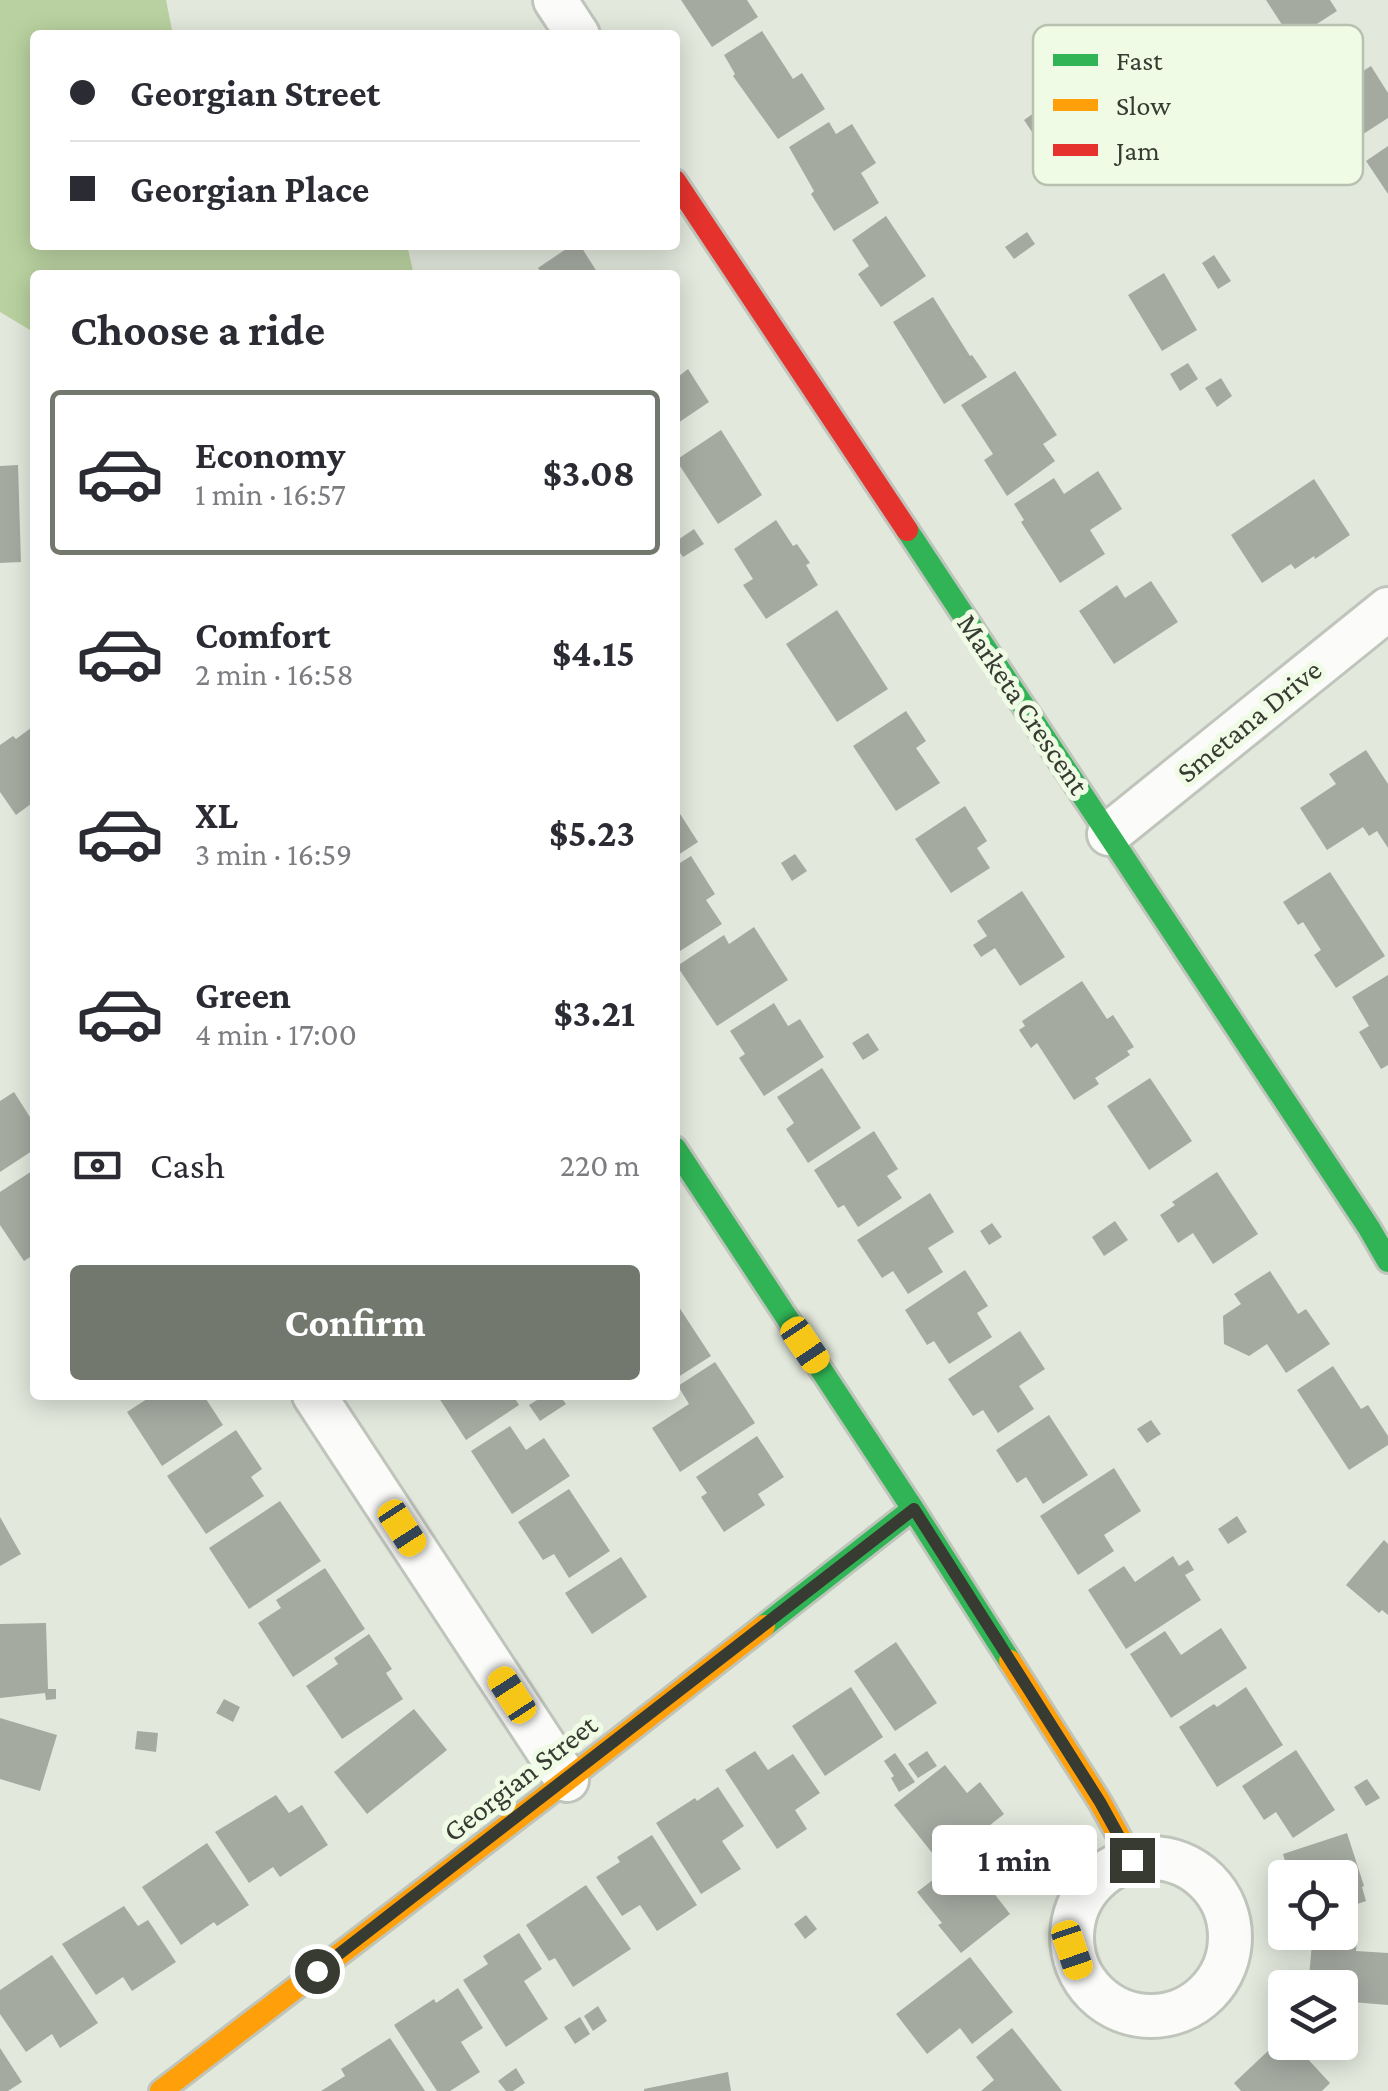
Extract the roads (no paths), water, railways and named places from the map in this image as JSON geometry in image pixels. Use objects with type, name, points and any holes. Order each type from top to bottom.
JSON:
[{"type":"street","points":[[555,0],[575,30]]},
{"type":"street","name":"Marketa Crescent","points":[[680,189],[1382,1241]]},
{"type":"street","name":"Smetana Drive","points":[[1109,834],[1388,608]]},
{"type":"street","points":[[680,1156],[914,1509],[1100,1802],[1132,1860]]},
{"type":"street","points":[[317,1400],[567,1780]]},
{"type":"street","name":"Georgian Street","points":[[161,2091],[914,1509]]}]
